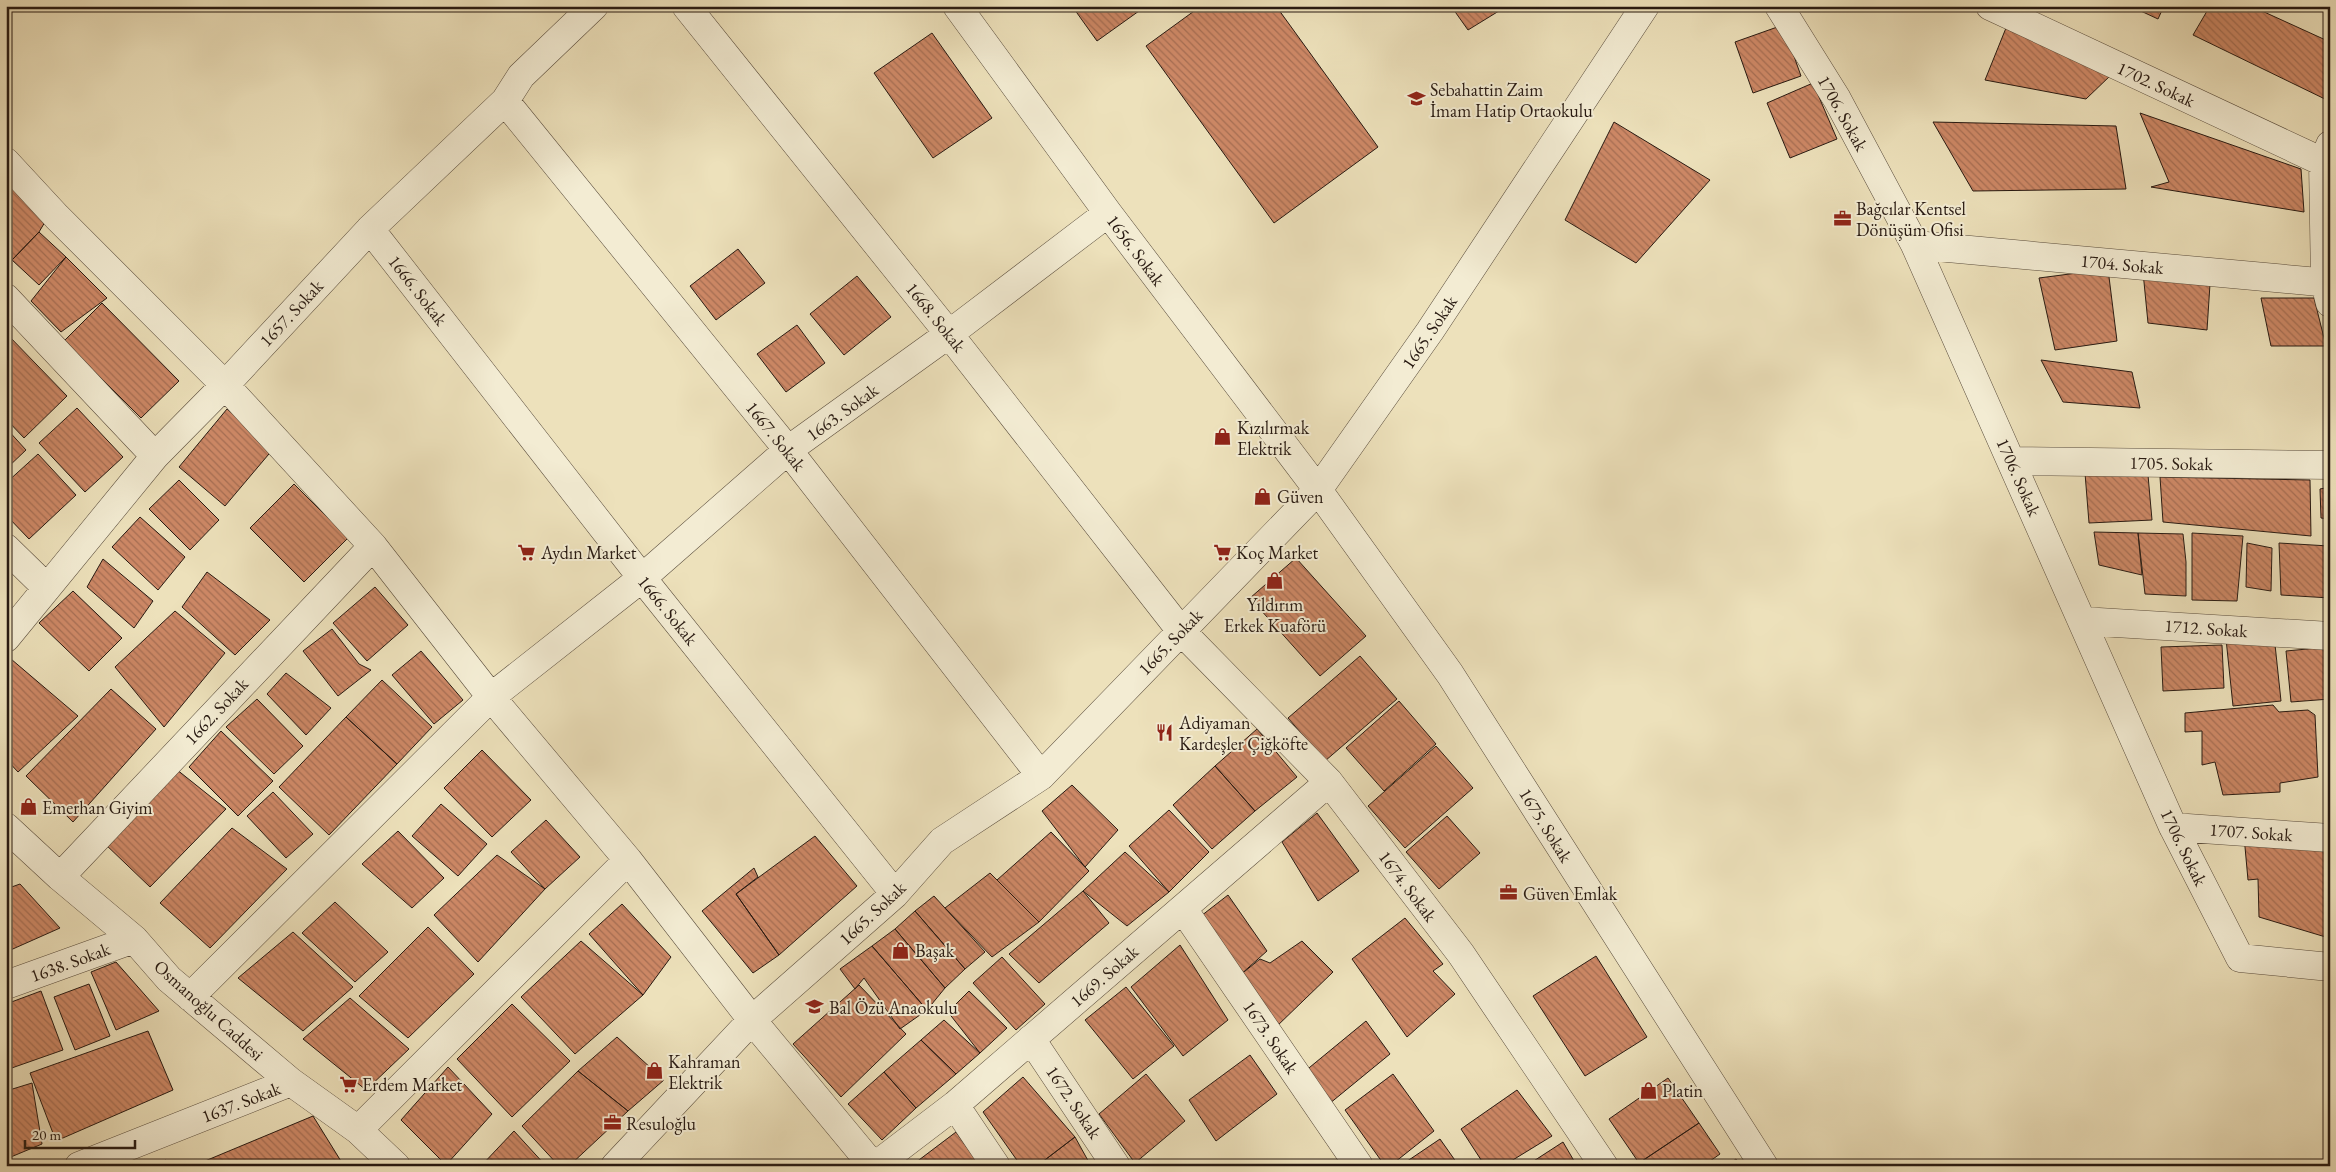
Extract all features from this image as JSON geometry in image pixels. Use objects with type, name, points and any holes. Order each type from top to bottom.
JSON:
[{"type":"street","name":"1657. Sokak","points":[[6,638],[155,456],[225,385],[370,228],[504,101],[521,76],[594,6]]},
{"type":"street","name":"1668. Sokak","points":[[686,6],[949,334],[1181,631]]},
{"type":"street","name":"1656. Sokak","points":[[957,6],[1108,213],[1318,490]]},
{"type":"street","name":"1665. Sokak","points":[[615,1166],[752,1020],[895,894],[942,841],[1041,776],[1318,490],[1430,331],[1645,6]]},
{"type":"street","name":"1706. Sokak","points":[[1779,6],[1838,98],[1915,245],[2173,827],[2240,958],[2330,967]]},
{"type":"street","name":"1702. Sokak","points":[[1990,6],[2326,153]]},
{"type":"street","name":"1667. Sokak","points":[[504,101],[788,450],[1041,776]]},
{"type":"street","points":[[2326,153],[2328,290]]},
{"type":"street","points":[[6,162],[57,217],[225,385],[373,546],[491,696],[628,860],[752,1020],[874,1166]]},
{"type":"street","name":"1663. Sokak","points":[[190,997],[491,696],[642,578],[788,450],[949,334],[1108,213]]},
{"type":"street","name":"1666. Sokak","points":[[370,228],[642,578],[895,894]]},
{"type":"street","name":"1704. Sokak","points":[[1915,245],[2328,290]]},
{"type":"street","points":[[6,298],[155,456]]},
{"type":"street","name":"1705. Sokak","points":[[2012,461],[2330,465]]},
{"type":"street","name":"1675. Sokak","points":[[1318,490],[1450,674],[1764,1166]]},
{"type":"street","name":"1662. Sokak","points":[[60,877],[373,546]]},
{"type":"street","points":[[6,548],[47,588]]},
{"type":"street","name":"1712. Sokak","points":[[2082,621],[2330,636]]},
{"type":"street","name":"1674. Sokak","points":[[1181,631],[1329,782],[1461,954],[1604,1166]]},
{"type":"street","name":"1669. Sokak","points":[[874,1166],[955,1105],[1329,782]]},
{"type":"street","name":"Osmanoğlu Caddesi","points":[[6,827],[60,877],[134,939],[169,979],[291,1082],[358,1130],[396,1166]]},
{"type":"street","name":"1707. Sokak","points":[[2173,827],[2330,838]]},
{"type":"street","points":[[358,1130],[628,860]]},
{"type":"street","name":"1673. Sokak","points":[[1183,909],[1359,1166]]},
{"type":"street","name":"1638. Sokak","points":[[6,985],[134,939]]},
{"type":"street","name":"1672. Sokak","points":[[1031,1039],[1116,1166]]},
{"type":"street","name":"1637. Sokak","points":[[79,1166],[291,1082]]},
{"type":"street","points":[[955,1105],[996,1166]]},
{"type":"building","points":[[1072,6],[1146,6],[1097,41]]},
{"type":"building","points":[[1201,6],[1276,6],[1378,147],[1274,223],[1146,46]]},
{"type":"building","points":[[1451,6],[1507,6],[1468,30]]},
{"type":"building","points":[[2130,6],[2164,6],[2158,19]]},
{"type":"building","points":[[2210,6],[2251,6],[2330,42],[2330,94],[2327,100],[2193,35]]},
{"type":"building","points":[[1783,25],[1801,76],[1753,93],[1735,42]]},
{"type":"building","points":[[2006,28],[2111,75],[2086,99],[1985,80]]},
{"type":"building","points":[[932,33],[992,118],[933,158],[874,73]]},
{"type":"building","points":[[1813,83],[1837,139],[1790,158],[1767,103]]},
{"type":"building","points":[[2140,113],[2301,169],[2304,212],[2151,187],[2169,182]]},
{"type":"building","points":[[1614,122],[1710,180],[1636,263],[1565,220]]},
{"type":"building","points":[[1933,122],[2116,126],[2126,189],[1973,191]]},
{"type":"building","points":[[6,178],[45,222],[39,232],[12,260],[8,272],[6,270]]},
{"type":"building","points":[[39,232],[66,257],[39,285],[12,260]]},
{"type":"building","points":[[738,249],[765,283],[716,320],[690,286]]},
{"type":"building","points":[[66,257],[107,298],[61,332],[31,301]]},
{"type":"building","points":[[2108,269],[2117,341],[2055,350],[2039,278]]},
{"type":"building","points":[[2143,272],[2210,284],[2207,330],[2148,323]]},
{"type":"building","points":[[857,276],[891,317],[844,355],[810,314]]},
{"type":"building","points":[[2261,298],[2314,298],[2326,346],[2271,346]]},
{"type":"building","points":[[102,303],[179,381],[141,418],[64,341]]},
{"type":"building","points":[[797,325],[825,363],[786,392],[757,354]]},
{"type":"building","points":[[6,333],[67,396],[24,438],[6,419]]},
{"type":"building","points":[[2041,360],[2132,372],[2140,408],[2063,402]]},
{"type":"building","points":[[77,408],[123,457],[85,492],[39,443]]},
{"type":"building","points":[[227,409],[274,448],[225,506],[179,467]]},
{"type":"building","points":[[6,428],[26,450],[6,469]]},
{"type":"building","points":[[38,454],[76,495],[29,539],[6,515],[6,483]]},
{"type":"building","points":[[2085,473],[2148,475],[2152,520],[2089,523]]},
{"type":"building","points":[[2160,477],[2310,480],[2311,536],[2163,522]]},
{"type":"building","points":[[179,480],[219,520],[190,550],[149,509]]},
{"type":"building","points":[[294,484],[348,538],[304,582],[250,528]]},
{"type":"building","points":[[2330,487],[2330,519],[2321,518],[2320,489]]},
{"type":"building","points":[[140,517],[185,557],[158,590],[112,547]]},
{"type":"building","points":[[2094,532],[2138,533],[2142,575],[2099,565]]},
{"type":"building","points":[[2138,533],[2183,534],[2186,562],[2186,596],[2145,594]]},
{"type":"building","points":[[2192,533],[2243,536],[2237,601],[2192,600]]},
{"type":"building","points":[[2247,543],[2272,548],[2271,591],[2246,587]]},
{"type":"building","points":[[2279,543],[2329,546],[2330,598],[2281,595]]},
{"type":"building","points":[[1296,558],[1366,636],[1320,676],[1250,598]]},
{"type":"building","points":[[103,559],[153,601],[134,628],[87,587]]},
{"type":"building","points":[[207,572],[270,620],[235,655],[182,607]]},
{"type":"building","points":[[375,587],[408,625],[367,661],[333,623]]},
{"type":"building","points":[[73,591],[122,638],[89,671],[39,623]]},
{"type":"building","points":[[175,611],[225,653],[164,727],[115,667]]},
{"type":"building","points":[[332,629],[359,664],[371,670],[338,696],[303,651]]},
{"type":"building","points":[[2274,635],[2281,701],[2233,706],[2226,639]]},
{"type":"building","points":[[2222,645],[2224,688],[2163,691],[2161,647]]},
{"type":"building","points":[[2328,647],[2330,699],[2291,702],[2286,651]]},
{"type":"building","points":[[421,651],[463,700],[434,724],[392,675]]},
{"type":"building","points":[[1360,656],[1397,699],[1325,761],[1288,718]]},
{"type":"building","points":[[11,659],[78,716],[18,772],[6,759],[6,666]]},
{"type":"building","points":[[286,673],[331,708],[306,735],[267,694]]},
{"type":"building","points":[[382,680],[432,727],[397,764],[346,717]]},
{"type":"building","points":[[111,689],[156,729],[73,822],[26,776]]},
{"type":"building","points":[[257,699],[303,746],[274,774],[226,727]]},
{"type":"building","points":[[1399,701],[1436,744],[1384,791],[1346,748]]},
{"type":"building","points":[[2273,705],[2279,712],[2308,710],[2315,715],[2318,777],[2280,783],[2280,792],[2223,795],[2215,762],[2202,765],[2202,731],[2185,732],[2185,713]]},
{"type":"building","points":[[346,717],[397,764],[329,835],[279,787]]},
{"type":"building","points":[[1257,729],[1297,777],[1255,811],[1215,766]]},
{"type":"building","points":[[221,731],[273,781],[238,816],[189,767]]},
{"type":"building","points":[[1436,746],[1473,788],[1405,848],[1368,806]]},
{"type":"building","points":[[482,750],[531,800],[492,837],[444,788]]},
{"type":"building","points":[[1215,766],[1255,811],[1212,849],[1173,805]]},
{"type":"building","points":[[176,769],[226,809],[150,887],[103,842]]},
{"type":"building","points":[[1072,785],[1118,830],[1085,867],[1042,811]]},
{"type":"building","points":[[273,792],[313,834],[286,858],[247,816]]},
{"type":"building","points":[[441,804],[487,844],[458,876],[412,836]]},
{"type":"building","points":[[1169,810],[1209,852],[1169,892],[1129,846]]},
{"type":"building","points":[[1317,813],[1359,871],[1318,901],[1282,842]]},
{"type":"building","points":[[1447,816],[1480,853],[1439,889],[1406,852]]},
{"type":"building","points":[[546,820],[580,857],[545,889],[511,852]]},
{"type":"building","points":[[232,828],[287,869],[210,948],[160,903]]},
{"type":"building","points":[[398,831],[444,878],[412,908],[362,864]]},
{"type":"building","points":[[1051,832],[1089,871],[1039,922],[997,880]]},
{"type":"building","points":[[815,836],[857,886],[779,955],[736,894]]},
{"type":"building","points":[[2244,836],[2326,847],[2329,938],[2259,917],[2258,879],[2248,880]]},
{"type":"building","points":[[1125,852],[1169,892],[1127,926],[1083,891]]},
{"type":"building","points":[[497,855],[545,889],[478,962],[434,915]]},
{"type":"building","points":[[754,868],[758,877],[736,894],[779,955],[753,973],[702,911]]},
{"type":"building","points":[[990,873],[1039,922],[992,957],[945,908]]},
{"type":"building","points":[[20,884],[60,928],[6,952],[6,889]]},
{"type":"building","points":[[1083,891],[1109,923],[1039,983],[1009,954]]},
{"type":"building","points":[[1228,895],[1267,951],[1239,976],[1192,923]]},
{"type":"building","points":[[934,896],[985,952],[965,969],[915,911]]},
{"type":"building","points":[[335,902],[388,952],[355,982],[302,933]]},
{"type":"building","points":[[622,904],[671,957],[643,995],[589,934]]},
{"type":"building","points":[[915,911],[965,969],[945,988],[895,929]]},
{"type":"building","points":[[1405,918],[1443,964],[1433,971],[1455,994],[1407,1037],[1352,959]]},
{"type":"building","points":[[428,927],[474,974],[408,1038],[359,996]]},
{"type":"building","points":[[895,929],[945,988],[927,1010],[872,946]]},
{"type":"building","points":[[293,932],[353,987],[303,1031],[238,978]]},
{"type":"building","points":[[581,941],[643,995],[575,1054],[521,997]]},
{"type":"building","points":[[1302,941],[1333,972],[1275,1028],[1239,976],[1260,959],[1270,963]]},
{"type":"building","points":[[1180,945],[1228,1020],[1183,1056],[1131,987]]},
{"type":"building","points":[[872,946],[927,1010],[900,1029],[864,978],[855,989],[840,969]]},
{"type":"building","points":[[1596,956],[1647,1037],[1585,1076],[1533,996]]},
{"type":"building","points":[[1002,957],[1045,1004],[1016,1030],[973,983]]},
{"type":"building","points":[[116,962],[159,1011],[116,1030],[91,972]]},
{"type":"building","points":[[89,984],[110,1036],[75,1050],[54,997]]},
{"type":"building","points":[[859,985],[906,1034],[841,1097],[793,1044]]},
{"type":"building","points":[[1126,987],[1174,1046],[1133,1079],[1085,1020]]},
{"type":"building","points":[[41,991],[63,1050],[6,1070],[6,1004]]},
{"type":"building","points":[[969,991],[1007,1028],[980,1053],[948,1012]]},
{"type":"building","points":[[350,998],[409,1049],[366,1090],[303,1039]]},
{"type":"building","points":[[512,1004],[570,1061],[512,1117],[457,1059]]},
{"type":"building","points":[[944,1020],[980,1053],[956,1074],[921,1040]]},
{"type":"building","points":[[1366,1021],[1390,1054],[1329,1104],[1304,1072]]},
{"type":"building","points":[[148,1031],[173,1090],[56,1141],[30,1073]]},
{"type":"building","points":[[617,1037],[664,1080],[628,1111],[578,1071]]},
{"type":"building","points":[[921,1040],[956,1074],[916,1108],[884,1072]]},
{"type":"building","points":[[1250,1055],[1277,1094],[1216,1141],[1189,1100]]},
{"type":"building","points":[[448,1067],[492,1114],[446,1165],[401,1120]]},
{"type":"building","points":[[578,1071],[628,1111],[569,1166],[559,1166],[522,1126]]},
{"type":"building","points":[[884,1072],[916,1108],[882,1140],[848,1104]]},
{"type":"building","points":[[1146,1074],[1185,1121],[1135,1163],[1099,1114]]},
{"type":"building","points":[[1393,1074],[1434,1131],[1390,1166],[1385,1166],[1345,1110]]},
{"type":"building","points":[[1023,1077],[1075,1137],[1037,1166],[1021,1166],[983,1112]]},
{"type":"building","points":[[1668,1078],[1699,1123],[1639,1163],[1609,1119]]},
{"type":"building","points":[[32,1083],[42,1144],[6,1159],[6,1091]]},
{"type":"building","points":[[1517,1090],[1552,1136],[1503,1166],[1485,1166],[1461,1129]]},
{"type":"building","points":[[313,1116],[344,1166],[193,1166]]},
{"type":"building","points":[[1699,1123],[1720,1154],[1703,1166],[1640,1166],[1639,1163]]},
{"type":"building","points":[[514,1131],[546,1166],[481,1166]]},
{"type":"building","points":[[956,1132],[980,1166],[911,1166]]},
{"type":"building","points":[[1075,1137],[1091,1166],[1037,1166]]},
{"type":"building","points":[[1440,1139],[1459,1166],[1400,1166]]},
{"type":"building","points":[[1563,1142],[1577,1166],[1526,1166]]},
{"type":"building","points":[[1736,1159],[1742,1166],[1726,1166]]},
{"type":"building","points":[[166,1160],[168,1166],[150,1166]]},
{"type":"place","name":"Sebahattin Zaim İmam Hatip Ortaokulu","points":[[1416,99]]},
{"type":"place","name":"Bağcılar Kentsel Dönüşüm Ofisi","points":[[1842,218]]},
{"type":"place","name":"Kızılırmak Elektrik","points":[[1223,437]]},
{"type":"place","name":"Güven","points":[[1263,496]]},
{"type":"place","name":"Aydın Market","points":[[527,552]]},
{"type":"place","name":"Koç Market","points":[[1222,552]]},
{"type":"place","name":"Yıldırım Erkek Kuaförü","points":[[1275,581]]},
{"type":"place","name":"Adiyaman Kardeşler Çiğköfte","points":[[1165,732]]},
{"type":"place","name":"Emerhan Giyim","points":[[28,807]]},
{"type":"place","name":"Güven Emlak","points":[[1509,893]]},
{"type":"place","name":"Başak","points":[[901,950]]},
{"type":"place","name":"Bal Özü Anaokulu","points":[[815,1007]]},
{"type":"place","name":"Kahraman Elektrik","points":[[654,1071]]},
{"type":"place","name":"Erdem Market","points":[[348,1084]]},
{"type":"place","name":"Platin","points":[[1648,1090]]},
{"type":"place","name":"Resuloğlu","points":[[612,1123]]}]
